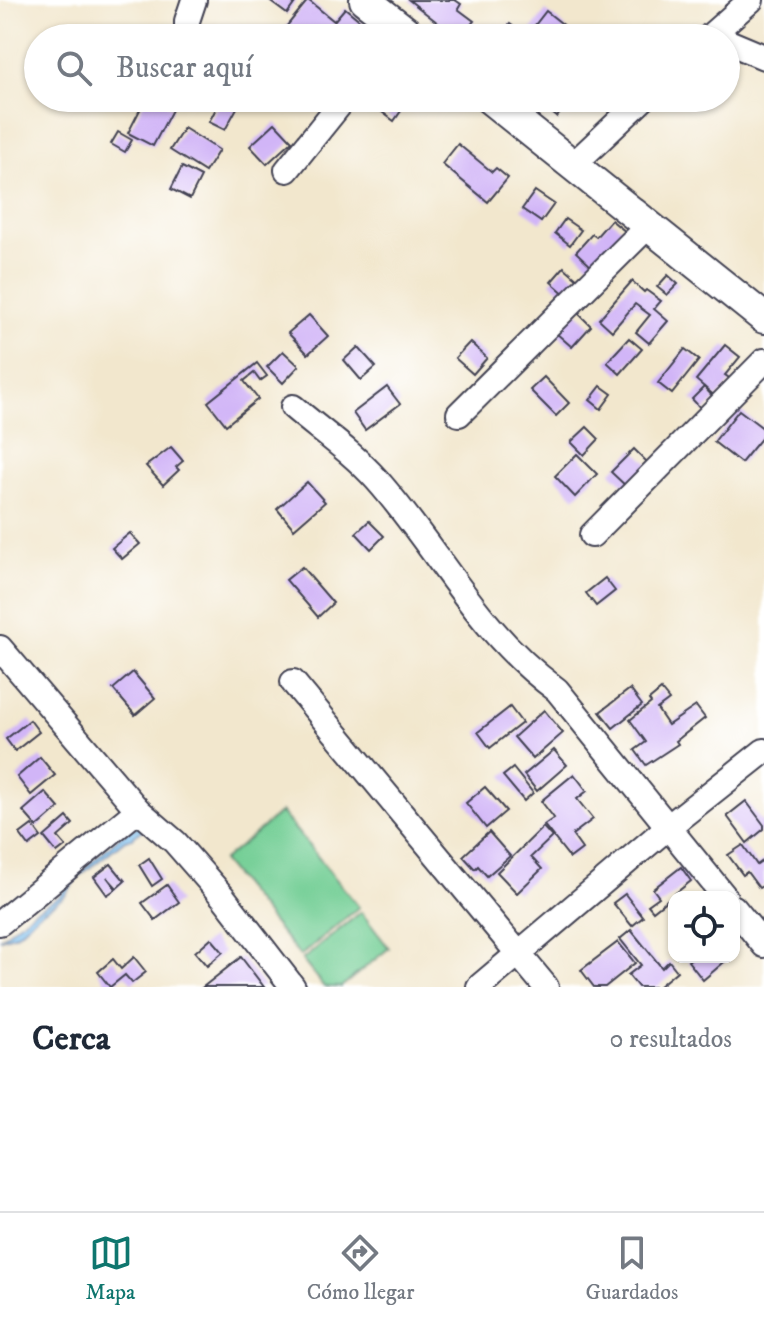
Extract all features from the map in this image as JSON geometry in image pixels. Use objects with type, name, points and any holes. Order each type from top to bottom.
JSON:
[{"type":"main road","points":[[365,0],[392,24]]},
{"type":"main road","points":[[507,112],[764,318]]},
{"type":"street","points":[[187,24],[194,0]]},
{"type":"street","points":[[729,24],[751,0]]},
{"type":"street","points":[[740,48],[764,57]]},
{"type":"street","points":[[287,170],[334,112]]},
{"type":"street","points":[[573,165],[629,112]]},
{"type":"street","points":[[459,414],[648,226]]},
{"type":"street","points":[[592,535],[764,361]]},
{"type":"street","points":[[293,407],[376,479],[489,628],[531,671],[557,690],[720,891]]},
{"type":"street","points":[[0,648],[138,810],[175,842],[224,898],[293,987]]},
{"type":"street","points":[[293,682],[546,987]]},
{"type":"street","points":[[479,987],[668,827],[764,751]]},
{"type":"street","points":[[0,923],[138,810]]},
{"type":"street","points":[[740,915],[764,945]]},
{"type":"green space","points":[[281,812],[359,907],[300,956],[222,861]]},
{"type":"green space","points":[[361,912],[389,948],[341,987],[324,987],[302,960]]},
{"type":"water","points":[[141,824],[144,829],[77,878],[64,897],[38,914],[17,934],[0,939],[34,911],[60,896],[71,880],[121,836]]},
{"type":"building","points":[[268,0],[297,0],[287,14]]},
{"type":"building","points":[[308,0],[334,21],[345,8],[364,24],[288,24]]},
{"type":"building","points":[[409,0],[455,0],[461,4],[458,9],[474,21],[472,24],[439,24]]},
{"type":"building","points":[[546,11],[562,24],[536,24]]},
{"type":"building","points":[[139,112],[171,112],[153,146],[128,133]]},
{"type":"building","points":[[214,112],[235,112],[225,130],[209,122]]},
{"type":"building","points":[[382,112],[400,112],[394,121]]},
{"type":"building","points":[[275,123],[292,141],[267,164],[250,146]]},
{"type":"building","points":[[184,128],[219,150],[205,172],[170,150]]},
{"type":"building","points":[[118,132],[132,140],[125,152],[111,144]]},
{"type":"building","points":[[458,144],[492,172],[496,168],[508,178],[488,202],[442,164]]},
{"type":"building","points":[[182,167],[201,177],[190,199],[171,189]]},
{"type":"building","points":[[535,191],[554,204],[541,222],[522,209]]},
{"type":"building","points":[[565,219],[581,230],[570,245],[555,233]]},
{"type":"building","points":[[611,220],[626,232],[594,269],[576,252],[592,234],[596,237]]},
{"type":"building","points":[[564,267],[579,280],[566,295],[551,282]]},
{"type":"building","points":[[668,275],[678,284],[667,295],[657,287]]},
{"type":"building","points":[[632,281],[661,301],[654,309],[668,321],[649,343],[636,332],[650,315],[635,304],[612,331],[599,319]]},
{"type":"building","points":[[576,311],[591,326],[572,347],[556,333]]},
{"type":"building","points":[[309,315],[328,336],[308,354],[288,333]]},
{"type":"building","points":[[629,338],[642,349],[620,374],[607,362]]},
{"type":"building","points":[[470,342],[487,358],[473,374],[455,358]]},
{"type":"building","points":[[725,345],[740,357],[725,375],[732,380],[717,398],[696,380]]},
{"type":"building","points":[[358,347],[376,367],[361,380],[344,360]]},
{"type":"building","points":[[685,349],[699,360],[672,394],[658,383]]},
{"type":"building","points":[[283,351],[299,366],[283,383],[267,367]]},
{"type":"building","points":[[257,363],[267,376],[260,381],[254,373],[244,381],[258,399],[226,425],[208,402]]},
{"type":"building","points":[[544,377],[569,403],[556,416],[530,390]]},
{"type":"building","points":[[601,386],[612,394],[601,409],[590,400]]},
{"type":"building","points":[[387,387],[400,404],[365,430],[353,413]]},
{"type":"building","points":[[704,387],[716,400],[704,412],[692,399]]},
{"type":"building","points":[[739,410],[764,429],[764,435],[741,463],[714,442]]},
{"type":"building","points":[[587,427],[599,439],[584,455],[571,442]]},
{"type":"building","points":[[171,447],[183,461],[176,467],[179,470],[163,485],[146,466]]},
{"type":"building","points":[[634,449],[650,465],[628,488],[611,472]]},
{"type":"building","points":[[577,454],[597,474],[575,497],[555,476]]},
{"type":"building","points":[[307,482],[325,502],[294,529],[277,509]]},
{"type":"building","points":[[369,521],[384,536],[371,549],[356,533]]},
{"type":"building","points":[[130,533],[140,544],[122,559],[112,548]]},
{"type":"building","points":[[302,567],[333,603],[318,617],[286,580]]},
{"type":"building","points":[[605,578],[615,591],[596,606],[586,593]]},
{"type":"building","points":[[133,672],[155,698],[135,715],[113,689]]},
{"type":"building","points":[[630,689],[642,705],[613,728],[600,712]]},
{"type":"building","points":[[661,690],[669,700],[657,709],[668,725],[696,706],[705,718],[676,741],[678,744],[646,765],[635,750],[646,742],[630,720]]},
{"type":"building","points":[[510,707],[522,723],[490,748],[478,732]]},
{"type":"building","points":[[544,710],[563,733],[533,759],[514,737]]},
{"type":"building","points":[[30,720],[39,732],[15,751],[6,739]]},
{"type":"building","points":[[554,750],[567,765],[537,791],[524,775]]},
{"type":"building","points":[[40,757],[55,775],[31,795],[17,777]]},
{"type":"building","points":[[513,768],[533,793],[524,801],[503,776]]},
{"type":"building","points":[[574,774],[587,791],[577,799],[593,819],[572,835],[582,849],[570,858],[544,825],[554,818],[541,801]]},
{"type":"building","points":[[485,787],[506,811],[486,828],[466,803]]},
{"type":"building","points":[[45,792],[59,808],[37,827],[23,811]]},
{"type":"building","points":[[746,801],[764,825],[764,829],[747,843],[727,816]]},
{"type":"building","points":[[67,817],[73,824],[58,837],[66,846],[57,853],[44,837]]},
{"type":"building","points":[[32,825],[41,837],[29,846],[20,834]]},
{"type":"building","points":[[543,827],[552,837],[531,857],[542,869],[517,893],[497,872]]},
{"type":"building","points":[[489,832],[510,856],[487,876],[463,856]]},
{"type":"building","points":[[743,845],[757,865],[764,860],[764,885],[759,888],[747,872],[743,875],[728,855]]},
{"type":"building","points":[[149,858],[162,879],[152,886],[139,865]]},
{"type":"building","points":[[111,864],[125,881],[117,888],[107,877],[116,889],[107,895],[94,877]]},
{"type":"building","points":[[681,867],[691,881],[678,891],[668,891],[668,899],[653,911],[648,905],[659,897],[653,889]]},
{"type":"building","points":[[167,885],[179,902],[155,920],[142,903]]},
{"type":"building","points":[[625,894],[643,917],[632,926],[613,903]]},
{"type":"building","points":[[631,930],[662,968],[668,962],[677,971],[658,987],[638,987],[628,975],[641,965],[620,939]]},
{"type":"building","points":[[211,938],[223,952],[207,966],[195,952]]},
{"type":"building","points":[[618,942],[635,963],[605,987],[594,987],[581,970]]},
{"type":"building","points":[[134,957],[146,972],[132,983],[125,975],[110,987],[98,972],[113,959],[121,969]]},
{"type":"building","points":[[241,957],[264,987],[203,987]]},
{"type":"building","points":[[690,963],[723,963],[703,980]]}]
